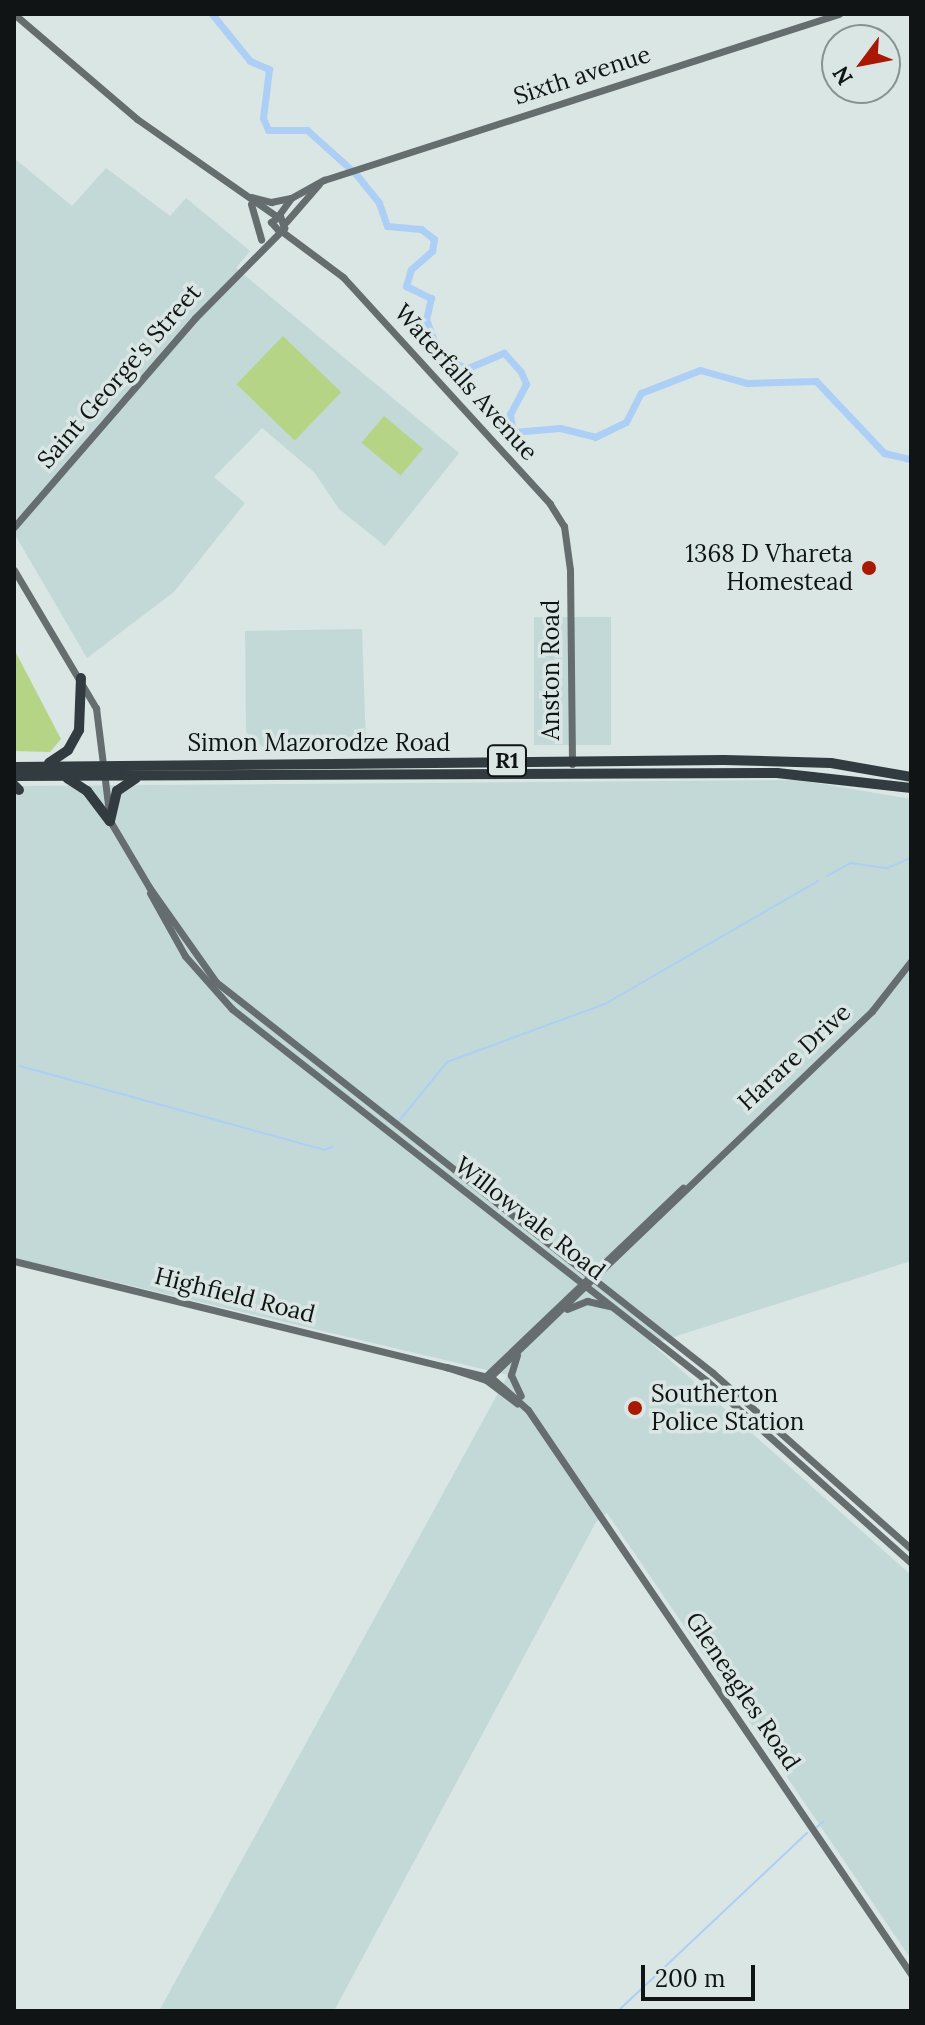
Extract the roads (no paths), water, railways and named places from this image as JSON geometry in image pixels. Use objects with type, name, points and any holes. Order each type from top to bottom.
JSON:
[{"type":"highway","points":[[43,766],[62,756],[76,738],[83,709],[81,678]]},
{"type":"highway","name":"Simon Mazorodze Road","points":[[16,778],[43,766],[102,770],[813,761],[911,777]]},
{"type":"highway","name":"Simon Mazorodze Road","points":[[16,778],[102,770],[137,777],[572,765],[804,773],[911,788]]},
{"type":"highway","points":[[60,775],[81,785],[110,821]]},
{"type":"highway","points":[[110,821],[117,791],[137,777]]},
{"type":"main road","points":[[14,14],[123,109],[245,195],[283,227]]},
{"type":"main road","points":[[816,19],[826,14]]},
{"type":"main road","points":[[816,19],[839,14]]},
{"type":"main road","name":"Sixth avenue","points":[[291,198],[341,174],[816,19]]},
{"type":"main road","name":"Saint George's Street","points":[[14,527],[256,252],[283,227],[324,180]]},
{"type":"main road","points":[[245,195],[271,202],[291,198]]},
{"type":"main road","points":[[245,195],[258,214],[261,240]]},
{"type":"main road","name":"Saint George's Street","points":[[256,252],[274,219],[291,198]]},
{"type":"main road","points":[[274,219],[283,227]]},
{"type":"main road","name":"Waterfalls Avenue","points":[[283,227],[350,284],[550,504],[566,532],[570,570]]},
{"type":"main road","points":[[14,570],[81,678],[98,719],[102,770]]},
{"type":"main road","name":"Anston Road","points":[[570,570],[572,765]]},
{"type":"main road","name":"Willowvale Road","points":[[102,770],[110,821],[185,956],[226,1003],[566,1269],[607,1289],[713,1373],[911,1549]]},
{"type":"main road","name":"Willowvale Road","points":[[149,887],[203,967],[235,1001],[576,1266],[615,1308],[778,1441],[911,1563]]},
{"type":"main road","name":"Harare Drive","points":[[488,1378],[872,1011],[911,961]]},
{"type":"main road","name":"Highfield Road","points":[[14,1261],[488,1378]]},
{"type":"main road","points":[[576,1266],[604,1265],[607,1289]]},
{"type":"main road","points":[[566,1269],[573,1285],[568,1298]]},
{"type":"main road","name":"Harare Drive","points":[[488,1378],[589,1281]]},
{"type":"main road","points":[[558,1314],[587,1301],[615,1308]]},
{"type":"main road","points":[[517,1353],[511,1375],[528,1410]]},
{"type":"main road","points":[[468,1368],[506,1358]]},
{"type":"main road","name":"Highfield Road","points":[[446,1367],[468,1368],[488,1378]]},
{"type":"main road","name":"Gleneagles Road","points":[[488,1378],[528,1410],[911,1974]]},
{"type":"main road","name":"Gleneagles Road","points":[[488,1378],[542,1431]]},
{"type":"waterway","points":[[212,14],[250,61],[269,69],[263,118],[268,130],[307,130],[355,173],[379,203],[387,226],[421,229],[434,239],[432,251],[411,269],[406,286],[431,298],[426,319],[440,358],[468,368],[504,353],[521,372],[526,384],[510,414],[513,432],[560,428],[595,437],[626,422],[641,393],[700,370],[747,383],[816,381],[884,453],[911,459]]},
{"type":"waterway","points":[[827,876],[850,863],[887,868],[911,858]]},
{"type":"waterway","points":[[399,1121],[447,1062],[605,1004],[818,881]]},
{"type":"waterway","points":[[20,1066],[324,1150],[332,1147]]},
{"type":"waterway","points":[[817,1827],[823,1822]]},
{"type":"waterway","points":[[618,2011],[807,1833]]},
{"type":"place","name":"1368 D Vhareta Homestead","points":[[869,568]]},
{"type":"place","name":"Southerton Police Station","points":[[635,1408]]}]
